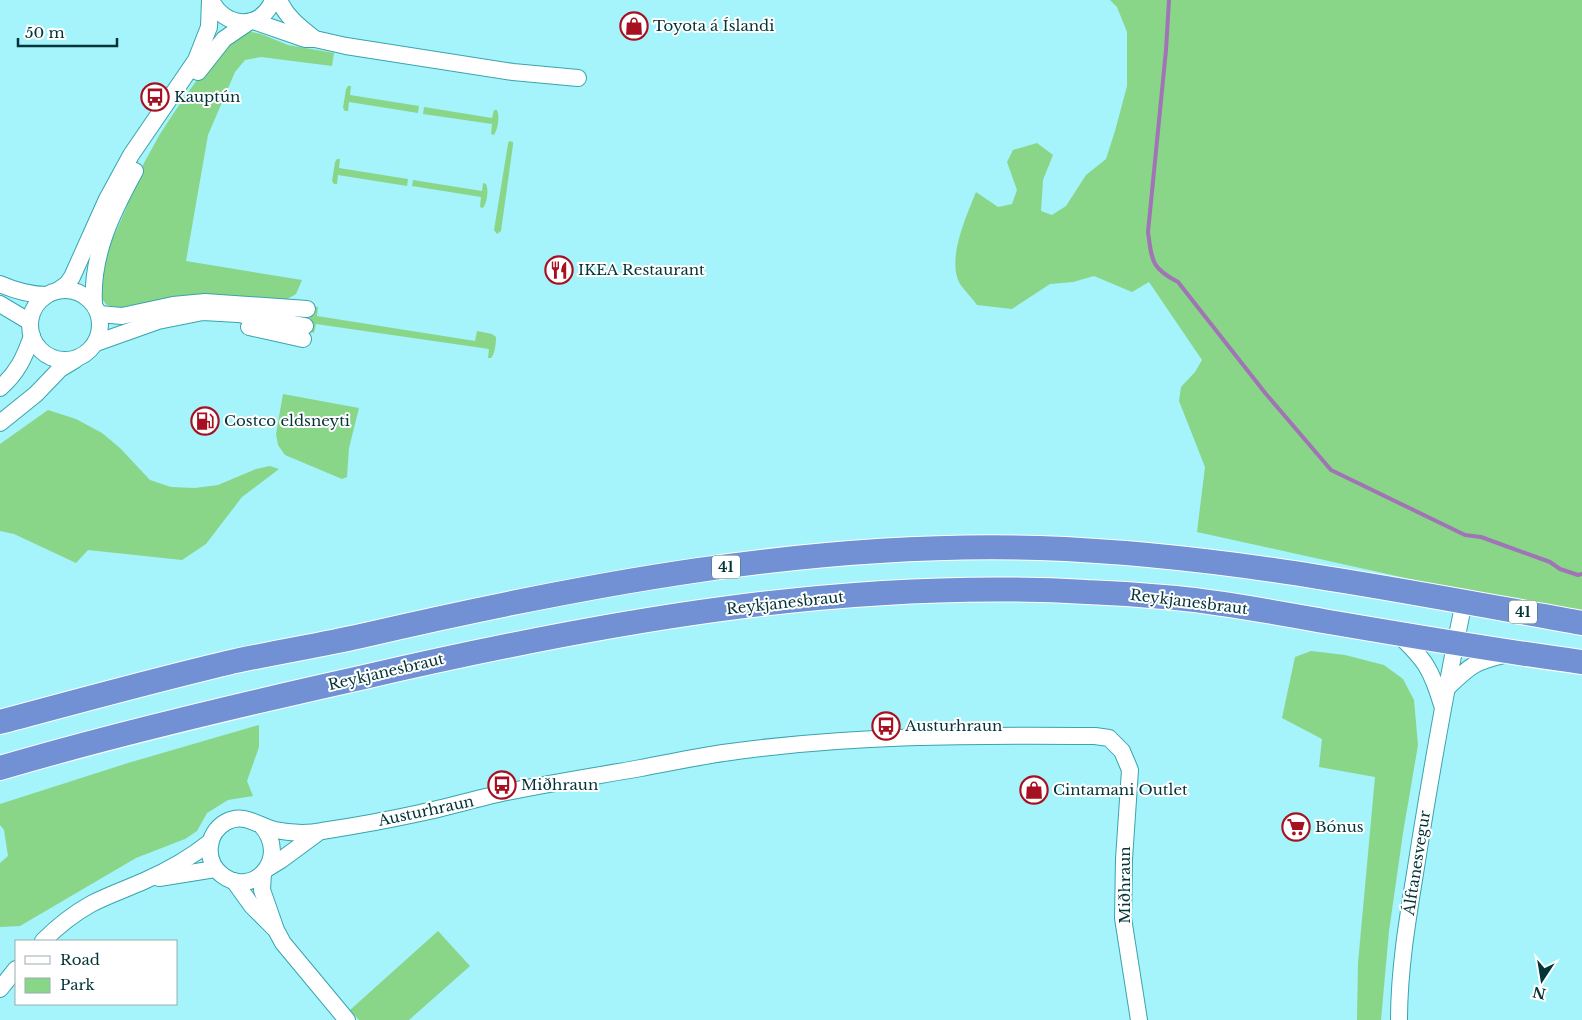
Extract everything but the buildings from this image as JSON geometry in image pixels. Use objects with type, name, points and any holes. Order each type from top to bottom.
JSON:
[{"type":"highway","name":"41","points":[[0,722],[229,663],[476,610],[628,582],[798,558],[920,550],[1001,548],[1132,553],[1224,562],[1293,572],[1582,623]]},
{"type":"highway","name":"Reykjanesbraut","points":[[0,768],[152,726],[442,659],[557,636],[783,602],[885,593],[981,590],[1084,591],[1175,598],[1513,653],[1582,662]]},
{"type":"street","points":[[210,0],[214,8],[230,20],[239,22],[251,21],[269,25],[293,36],[305,39],[315,39],[346,46],[513,72],[578,78]]},
{"type":"street","points":[[0,388],[18,370],[26,355],[36,306],[67,284],[72,277],[106,199],[131,155],[196,60],[208,28],[210,0]]},
{"type":"street","points":[[0,423],[36,394],[60,369],[85,355],[96,343],[100,334],[101,324],[93,287],[95,270],[111,219],[137,167],[166,117],[224,39],[267,12],[273,0]]},
{"type":"street","points":[[279,0],[288,16],[315,39]]},
{"type":"street","points":[[0,284],[15,291],[32,295],[68,290],[78,292],[87,297],[97,309],[122,316],[173,305],[205,302],[305,325],[238,314],[203,312],[158,322],[96,343]]},
{"type":"street","points":[[0,304],[31,329],[36,346],[49,356],[64,361],[75,360]]},
{"type":"street","name":"Álftanesvegur","points":[[1399,1020],[1399,997],[1407,920],[1443,708],[1464,602]]},
{"type":"street","name":"Álftanesvegur","points":[[1397,633],[1419,654],[1434,677],[1443,708]]},
{"type":"street","points":[[1447,688],[1470,666],[1483,659],[1513,653]]},
{"type":"street","name":"Austurhraun","points":[[43,940],[64,922],[91,904],[121,889],[144,881],[192,856],[210,842],[219,827],[235,818],[244,818],[273,829],[291,832],[319,832],[418,814],[505,793],[722,753],[897,737],[967,735],[1085,736],[1109,738],[1122,751]]},
{"type":"street","name":"Miðhraun","points":[[1122,751],[1130,770],[1124,853],[1123,918],[1139,1020]]},
{"type":"street","points":[[261,825],[267,832],[273,847],[271,861],[265,871],[262,890],[276,930],[283,943],[347,1020]]},
{"type":"street","name":"Austurhraun","points":[[234,881],[249,881],[319,832]]},
{"type":"street","points":[[210,842],[209,852],[216,869],[234,881],[252,906],[276,930]]},
{"type":"street","name":"Austurhraun","points":[[144,881],[216,869]]},
{"type":"street","points":[[0,989],[15,970]]},
{"type":"green space","points":[[1110,0],[1582,0],[1582,617],[1197,532],[1205,467],[1179,401],[1181,387],[1195,372],[1202,360],[1149,282],[1132,292],[1094,276],[1073,282],[1050,284],[1012,309],[977,305],[962,287],[956,274],[955,263],[959,238],[968,213],[976,192],[998,207],[1012,204],[1017,190],[1007,162],[1013,150],[1037,143],[1053,155],[1043,180],[1041,211],[1052,215],[1066,206],[1086,175],[1106,159],[1127,86],[1127,32],[1117,7]]},
{"type":"green space","points":[[243,30],[261,34],[288,45],[334,53],[332,66],[261,57],[245,60],[235,72],[208,135],[186,261],[302,280],[296,294],[284,301],[116,308],[107,305],[100,297],[100,289],[107,251],[125,211],[139,172],[160,134],[205,69]]},
{"type":"green space","points":[[348,86],[351,86],[350,95],[419,106],[418,113],[349,102],[348,111],[345,111],[343,108]]},
{"type":"green space","points":[[424,107],[492,118],[494,110],[497,110],[497,130],[494,135],[491,134],[492,124],[423,114]]},
{"type":"green space","points":[[509,141],[513,142],[513,145],[501,231],[497,234],[494,230]]},
{"type":"green space","points":[[337,159],[340,159],[339,168],[408,179],[407,186],[338,175],[337,184],[334,184],[332,181]]},
{"type":"green space","points":[[413,180],[482,191],[483,183],[486,184],[487,190],[486,203],[483,208],[480,207],[481,197],[412,186]]},
{"type":"green space","points":[[315,307],[318,307],[317,316],[475,341],[477,331],[492,334],[496,337],[494,351],[491,358],[488,358],[489,349],[316,324],[314,333],[311,332],[310,323]]},
{"type":"green space","points":[[283,394],[359,408],[349,448],[347,477],[342,479],[285,455],[278,445],[276,434]]},
{"type":"green space","points":[[48,410],[76,419],[102,433],[120,448],[150,480],[171,487],[195,488],[218,485],[256,469],[270,466],[279,469],[242,497],[206,544],[182,560],[88,550],[76,563],[14,534],[0,531],[0,444]]},
{"type":"green space","points":[[1311,651],[1345,655],[1384,665],[1403,679],[1414,700],[1418,745],[1389,931],[1381,1020],[1357,1020],[1358,963],[1375,777],[1319,767],[1322,739],[1282,718],[1295,657]]},
{"type":"green space","points":[[259,725],[259,747],[247,781],[253,796],[228,800],[207,813],[197,831],[185,839],[136,858],[20,926],[0,927],[0,863],[8,856],[4,830],[0,825],[0,804],[128,763]]},
{"type":"green space","points":[[438,931],[470,966],[409,1020],[359,1020],[350,1010]]},
{"type":"waterway","points":[[1169,0],[1166,50],[1148,232],[1154,263],[1162,272],[1178,282],[1266,394],[1331,470],[1465,535],[1481,537],[1550,562],[1560,569],[1578,575],[1582,574]]},
{"type":"place","name":"Toyota á Íslandi","points":[[634,26]]},
{"type":"place","name":"Kauptún","points":[[155,97]]},
{"type":"place","name":"IKEA Restaurant","points":[[559,270]]},
{"type":"place","name":"Costco eldsneyti","points":[[205,421]]},
{"type":"place","name":"Austurhraun","points":[[886,726]]},
{"type":"place","name":"Miðhraun","points":[[502,785]]},
{"type":"place","name":"Cintamani Outlet","points":[[1034,790]]},
{"type":"place","name":"Bónus","points":[[1296,827]]}]
